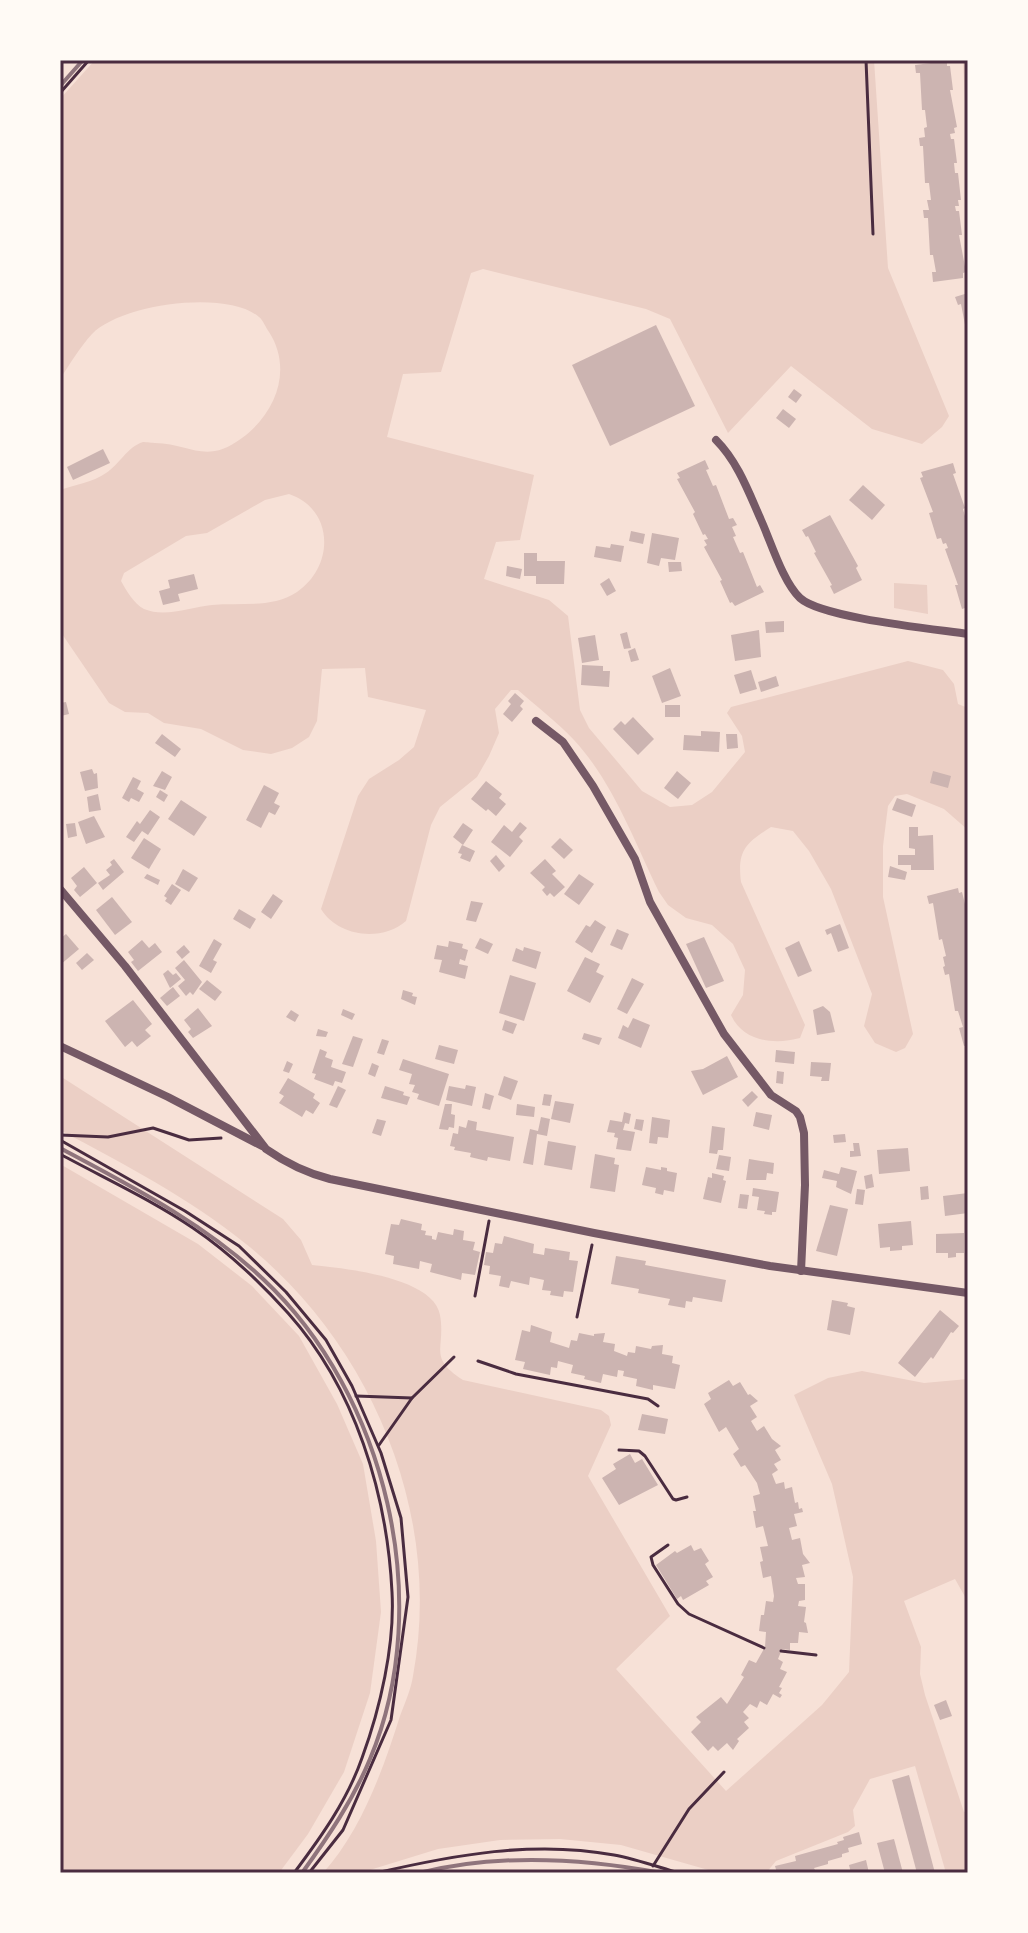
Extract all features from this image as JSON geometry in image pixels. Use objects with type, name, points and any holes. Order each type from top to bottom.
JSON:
[{"type":"street","points":[[716,440],[742,477],[787,578],[800,598],[825,612],[968,634]]},
{"type":"street","points":[[536,721],[563,742],[593,786],[635,859],[650,902],[724,1034],[771,1095],[800,1117],[804,1133],[805,1185],[801,1271]]},
{"type":"street","points":[[60,889],[125,966],[266,1149]]},
{"type":"street","points":[[60,1046],[168,1097],[284,1161],[320,1176],[594,1233],[801,1271],[968,1293]]},
{"type":"path","points":[[60,93],[89,60]]},
{"type":"path","points":[[866,60],[873,234]]},
{"type":"path","points":[[60,1137],[108,1137],[153,1128],[189,1140],[243,1137]]},
{"type":"path","points":[[60,1137],[239,1246],[286,1292],[326,1340],[378,1446],[401,1518],[408,1597],[404,1645],[391,1720],[343,1830],[309,1873]]},
{"type":"path","points":[[60,1154],[192,1228],[242,1268],[288,1312],[336,1382],[375,1475],[393,1594],[387,1668],[362,1759],[328,1827],[294,1873]]},
{"type":"path","points":[[475,1296],[490,1212]]},
{"type":"path","points":[[577,1317],[594,1233]]},
{"type":"path","points":[[378,1446],[412,1398],[454,1357]]},
{"type":"path","points":[[478,1361],[516,1374],[648,1399],[658,1406]]},
{"type":"path","points":[[356,1396],[412,1398]]},
{"type":"path","points":[[619,1450],[639,1451],[673,1499],[687,1497]]},
{"type":"path","points":[[668,1545],[651,1557],[678,1604],[689,1614],[764,1648]]},
{"type":"path","points":[[781,1651],[816,1655]]},
{"type":"path","points":[[653,1866],[689,1809],[724,1772]]},
{"type":"path","points":[[376,1873],[440,1858],[495,1851],[555,1850],[614,1855],[679,1873]]},
{"type":"shaded area","points":[[95,60],[874,60],[888,268],[949,416],[942,427],[922,444],[872,429],[791,366],[728,433],[670,319],[646,309],[483,269],[471,273],[441,372],[403,374],[387,437],[534,475],[520,540],[496,542],[484,579],[549,600],[568,616],[580,710],[589,728],[642,791],[670,807],[692,805],[712,792],[745,752],[742,736],[727,713],[731,707],[908,661],[943,670],[954,684],[958,704],[968,708],[968,830],[944,809],[907,794],[895,796],[888,806],[883,846],[883,897],[913,1034],[905,1048],[896,1052],[875,1043],[864,1026],[872,994],[831,889],[809,851],[793,831],[771,827],[745,848],[740,862],[741,882],[805,1025],[800,1038],[780,1041],[761,1039],[743,1031],[731,1015],[743,995],[745,970],[733,944],[712,925],[686,918],[668,905],[611,793],[588,756],[518,690],[511,690],[495,709],[499,733],[477,777],[440,807],[431,825],[406,921],[396,928],[373,934],[349,931],[338,926],[321,909],[358,796],[369,779],[414,747],[426,710],[368,697],[365,668],[322,669],[317,721],[309,737],[292,748],[271,754],[243,750],[201,729],[164,723],[148,713],[125,712],[109,703],[60,631],[60,490],[101,476],[143,442],[208,452],[229,446],[254,428],[272,403],[280,375],[280,361],[262,320],[244,308],[199,302],[174,304],[125,315],[106,324],[92,334],[60,379],[60,99]],"holes":[[[289,494],[304,501],[315,512],[321,525],[323,554],[309,581],[287,597],[266,603],[212,605],[161,612],[140,607],[121,581],[124,573],[186,536],[207,533],[265,500]]]},
{"type":"shaded area","points":[[963,60],[968,60],[968,163]]},
{"type":"shaded area","points":[[894,583],[927,585],[928,614],[894,608]]},
{"type":"shaded area","points":[[60,1076],[283,1219],[301,1240],[312,1265],[385,1277],[422,1292],[434,1302],[440,1315],[441,1358],[463,1380],[601,1410],[609,1416],[611,1425],[588,1476],[670,1616],[616,1669],[726,1791],[822,1705],[849,1672],[853,1577],[832,1484],[794,1395],[828,1378],[862,1371],[924,1383],[968,1379],[968,1602],[955,1579],[904,1601],[921,1647],[920,1674],[925,1695],[964,1812],[968,1811],[968,1873],[946,1873],[915,1766],[870,1779],[853,1810],[855,1826],[848,1832],[776,1861],[766,1873],[719,1873],[621,1845],[560,1839],[500,1840],[438,1849],[360,1873],[323,1873],[360,1819],[386,1757],[413,1676],[420,1615],[417,1555],[407,1495],[388,1438],[362,1383],[329,1331],[291,1285],[246,1244],[202,1212],[60,1130]]},
{"type":"shaded area","points":[[60,1164],[198,1244],[252,1286],[299,1336],[337,1404],[363,1464],[376,1541],[381,1612],[370,1693],[344,1772],[308,1834],[279,1873],[60,1873]]},
{"type":"building","points":[[947,61],[957,127],[954,128],[955,133],[950,134],[954,139],[955,173],[958,173],[961,200],[958,200],[959,206],[955,206],[959,211],[962,235],[959,235],[966,272],[963,278],[933,282],[932,272],[936,272],[933,255],[930,255],[928,218],[924,218],[923,210],[929,210],[927,200],[931,200],[929,183],[925,183],[923,146],[920,146],[919,138],[925,137],[924,128],[927,127],[925,110],[922,110],[920,73],[916,73],[915,65]]},
{"type":"building","points":[[968,293],[967,335],[961,304],[958,305],[955,297]]},
{"type":"building","points":[[656,325],[695,406],[610,446],[572,365]]},
{"type":"building","points":[[794,389],[802,395],[796,403],[788,397]]},
{"type":"building","points":[[783,409],[796,419],[789,428],[776,418]]},
{"type":"building","points":[[103,449],[110,463],[73,480],[67,467]]},
{"type":"building","points":[[705,460],[709,469],[706,470],[713,486],[716,485],[729,519],[733,518],[737,525],[732,527],[736,536],[733,537],[740,553],[743,552],[757,587],[760,585],[764,592],[735,606],[730,603],[722,580],[704,547],[707,545],[704,540],[708,539],[703,535],[693,514],[695,512],[677,479],[680,478],[677,473]]},
{"type":"building","points":[[953,463],[956,473],[953,474],[968,527],[967,617],[945,549],[948,548],[941,538],[937,539],[929,513],[933,512],[920,478],[923,477],[921,472]]},
{"type":"building","points":[[863,485],[885,505],[872,520],[849,500]]},
{"type":"building","points":[[830,515],[858,566],[856,568],[862,580],[834,594],[808,536],[802,530]]},
{"type":"building","points":[[631,531],[645,534],[643,544],[629,541]]},
{"type":"building","points":[[652,533],[679,538],[675,560],[661,558],[659,566],[647,563]]},
{"type":"building","points":[[611,544],[624,546],[621,562],[594,557],[596,546],[610,548]]},
{"type":"building","points":[[524,553],[537,553],[537,561],[565,561],[564,584],[536,584],[536,576],[524,576]]},
{"type":"building","points":[[668,562],[681,562],[682,571],[669,572]]},
{"type":"building","points":[[507,566],[522,569],[520,579],[506,576]]},
{"type":"building","points":[[194,574],[198,589],[178,594],[180,601],[163,605],[159,591],[170,588],[168,580]]},
{"type":"building","points":[[609,578],[616,591],[607,596],[600,584]]},
{"type":"building","points":[[784,621],[784,632],[766,633],[765,622]]},
{"type":"building","points":[[759,630],[761,657],[735,661],[731,635]]},
{"type":"building","points":[[627,632],[631,648],[624,649],[620,634]]},
{"type":"building","points":[[595,635],[599,660],[582,663],[578,638]]},
{"type":"building","points":[[635,648],[639,660],[631,662],[628,651]]},
{"type":"building","points":[[582,665],[603,666],[603,671],[610,671],[609,687],[581,685]]},
{"type":"building","points":[[670,668],[681,696],[662,703],[652,676]]},
{"type":"building","points":[[751,670],[757,689],[740,694],[734,675]]},
{"type":"building","points":[[776,676],[779,686],[761,692],[758,682]]},
{"type":"building","points":[[515,693],[524,701],[520,706],[523,709],[512,722],[503,714]]},
{"type":"building","points":[[66,702],[69,714],[61,716],[60,703]]},
{"type":"building","points":[[665,705],[680,705],[680,717],[665,717]]},
{"type":"building","points":[[633,717],[654,739],[638,755],[613,729],[621,721],[625,725]]},
{"type":"building","points":[[701,731],[720,732],[719,752],[683,750],[684,735],[701,736]]},
{"type":"building","points":[[162,734],[181,749],[175,757],[155,743]]},
{"type":"building","points":[[726,734],[737,734],[738,748],[727,749]]},
{"type":"building","points":[[92,769],[94,774],[97,773],[98,788],[85,791],[80,772]]},
{"type":"building","points":[[162,771],[172,777],[165,790],[153,786]]},
{"type":"building","points":[[677,771],[691,783],[678,799],[664,788]]},
{"type":"building","points":[[933,771],[951,776],[948,788],[930,783]]},
{"type":"building","points":[[133,777],[141,781],[137,789],[144,793],[139,802],[122,798]]},
{"type":"building","points":[[486,781],[502,794],[499,798],[506,804],[496,816],[471,799]]},
{"type":"building","points":[[264,785],[279,793],[274,803],[280,806],[275,815],[269,812],[261,828],[246,820]]},
{"type":"building","points":[[160,790],[168,795],[164,802],[156,797]]},
{"type":"building","points":[[98,794],[101,810],[89,812],[87,797]]},
{"type":"building","points":[[897,798],[916,805],[912,817],[892,810]]},
{"type":"building","points":[[181,800],[207,817],[194,836],[168,819]]},
{"type":"building","points":[[150,810],[160,817],[148,835],[142,831],[134,842],[126,837],[137,821],[140,824]]},
{"type":"building","points":[[94,816],[105,837],[86,844],[78,822]]},
{"type":"building","points":[[520,822],[527,828],[519,837],[523,841],[510,857],[491,842],[504,825],[512,832]]},
{"type":"building","points":[[75,823],[77,836],[68,838],[66,824]]},
{"type":"building","points":[[463,823],[473,830],[463,845],[453,837]]},
{"type":"building","points":[[909,827],[918,827],[918,836],[933,835],[934,870],[911,870],[911,865],[898,865],[898,855],[915,855],[915,849],[909,848]]},
{"type":"building","points":[[144,838],[161,849],[149,869],[131,858]]},
{"type":"building","points":[[560,838],[573,850],[564,859],[551,847]]},
{"type":"building","points":[[462,845],[475,851],[470,862],[460,858],[462,854],[458,853]]},
{"type":"building","points":[[496,855],[505,866],[499,872],[490,861]]},
{"type":"building","points":[[114,859],[124,872],[103,890],[98,883],[110,875],[106,870]]},
{"type":"building","points":[[545,859],[556,871],[552,874],[565,887],[554,897],[550,893],[547,896],[542,890],[545,887],[530,873]]},
{"type":"building","points":[[890,866],[907,872],[905,880],[888,877]]},
{"type":"building","points":[[84,867],[97,883],[80,897],[74,890],[77,886],[71,878]]},
{"type":"building","points":[[183,869],[198,878],[189,892],[175,884]]},
{"type":"building","points":[[147,874],[160,880],[158,885],[144,878]]},
{"type":"building","points":[[579,874],[594,884],[579,905],[564,894]]},
{"type":"building","points":[[172,884],[181,890],[171,905],[164,896]]},
{"type":"building","points":[[958,888],[959,893],[962,892],[968,916],[965,916],[968,926],[968,1045],[964,1046],[959,1028],[963,1027],[958,1011],[955,1011],[949,974],[945,975],[943,967],[943,957],[946,956],[942,939],[939,940],[933,903],[929,904],[927,896]]},
{"type":"building","points":[[273,894],[283,901],[271,919],[261,912]]},
{"type":"building","points":[[112,897],[132,922],[115,935],[96,910]]},
{"type":"building","points":[[471,901],[483,903],[476,922],[466,920]]},
{"type":"building","points":[[239,909],[256,919],[250,929],[233,919]]},
{"type":"building","points":[[595,920],[606,927],[592,953],[575,942],[586,925],[590,927]]},
{"type":"building","points":[[840,924],[849,948],[838,952],[831,933],[827,935],[825,930]]},
{"type":"building","points":[[617,929],[629,934],[622,950],[610,945]]},
{"type":"building","points":[[66,934],[79,949],[60,965],[60,939]]},
{"type":"building","points":[[704,937],[724,981],[706,988],[686,944]]},
{"type":"building","points":[[480,938],[493,944],[488,954],[475,948]]},
{"type":"building","points":[[214,939],[222,944],[213,960],[217,962],[211,973],[199,966]]},
{"type":"building","points":[[142,940],[149,948],[155,943],[162,952],[138,971],[128,952]]},
{"type":"building","points":[[449,941],[463,944],[462,948],[468,950],[465,961],[460,959],[459,964],[468,966],[465,979],[439,972],[442,960],[434,959],[437,945],[448,947]]},
{"type":"building","points":[[799,941],[812,971],[798,977],[785,948]]},
{"type":"building","points":[[184,945],[190,952],[182,959],[176,952]]},
{"type":"building","points":[[524,947],[541,952],[536,969],[512,961],[516,948],[523,951]]},
{"type":"building","points":[[87,953],[94,960],[82,970],[76,963]]},
{"type":"building","points":[[585,957],[600,964],[596,972],[604,976],[590,1003],[567,991]]},
{"type":"building","points":[[184,960],[202,982],[193,995],[190,992],[186,996],[178,986],[185,980],[175,968]]},
{"type":"building","points":[[168,970],[181,979],[170,988],[163,974]]},
{"type":"building","points":[[510,975],[536,983],[524,1021],[499,1013]]},
{"type":"building","points":[[632,978],[644,984],[627,1014],[617,1009]]},
{"type":"building","points":[[207,980],[222,992],[215,1001],[199,989]]},
{"type":"building","points":[[173,987],[180,996],[167,1006],[160,998]]},
{"type":"building","points":[[403,990],[417,997],[415,1005],[401,999]]},
{"type":"building","points":[[133,1000],[152,1024],[145,1030],[151,1036],[137,1047],[132,1041],[125,1047],[105,1021]]},
{"type":"building","points":[[823,1006],[830,1012],[835,1032],[817,1035],[813,1010]]},
{"type":"building","points":[[198,1008],[212,1026],[193,1038],[184,1020]]},
{"type":"building","points":[[343,1009],[355,1014],[352,1020],[341,1015]]},
{"type":"building","points":[[291,1010],[299,1015],[295,1022],[286,1017]]},
{"type":"building","points":[[633,1018],[650,1025],[641,1048],[618,1038],[623,1025],[628,1028]]},
{"type":"building","points":[[505,1020],[517,1024],[513,1034],[502,1030]]},
{"type":"building","points":[[318,1029],[328,1032],[326,1037],[316,1036]]},
{"type":"building","points":[[584,1033],[602,1038],[599,1045],[582,1039]]},
{"type":"building","points":[[353,1036],[363,1039],[353,1067],[342,1064]]},
{"type":"building","points":[[382,1039],[389,1041],[384,1055],[377,1053]]},
{"type":"building","points":[[439,1045],[458,1050],[454,1064],[435,1059]]},
{"type":"building","points":[[320,1049],[327,1052],[325,1057],[333,1060],[331,1067],[346,1072],[342,1083],[335,1081],[333,1086],[314,1079],[316,1074],[312,1073]]},
{"type":"building","points":[[776,1050],[795,1052],[794,1064],[775,1062]]},
{"type":"building","points":[[727,1056],[738,1077],[703,1095],[691,1071],[703,1069]]},
{"type":"building","points":[[403,1059],[449,1074],[439,1106],[417,1099],[419,1094],[412,1092],[415,1085],[409,1084],[412,1074],[399,1070]]},
{"type":"building","points":[[287,1061],[293,1064],[289,1073],[283,1071]]},
{"type":"building","points":[[811,1062],[831,1063],[829,1081],[810,1076]]},
{"type":"building","points":[[372,1063],[379,1066],[375,1077],[368,1074]]},
{"type":"building","points":[[777,1071],[784,1072],[783,1084],[776,1083]]},
{"type":"building","points":[[504,1076],[518,1081],[511,1100],[498,1095]]},
{"type":"building","points":[[288,1078],[315,1094],[313,1098],[320,1103],[313,1114],[306,1110],[302,1117],[279,1103],[284,1096],[279,1093]]},
{"type":"building","points":[[466,1085],[476,1087],[472,1106],[446,1100],[449,1086],[465,1089]]},
{"type":"building","points":[[338,1086],[346,1090],[337,1108],[329,1105]]},
{"type":"building","points":[[385,1086],[410,1097],[407,1105],[381,1098]]},
{"type":"building","points":[[752,1091],[758,1097],[748,1107],[742,1100]]},
{"type":"building","points":[[485,1093],[494,1096],[490,1110],[482,1108]]},
{"type":"building","points":[[544,1094],[552,1095],[550,1106],[542,1105]]},
{"type":"building","points":[[555,1101],[574,1104],[570,1123],[551,1119]]},
{"type":"building","points":[[445,1104],[452,1104],[451,1114],[455,1115],[454,1128],[449,1127],[448,1130],[439,1129]]},
{"type":"building","points":[[517,1104],[535,1107],[534,1117],[516,1115]]},
{"type":"building","points":[[624,1112],[631,1114],[629,1124],[625,1123],[623,1130],[635,1132],[631,1151],[616,1149],[618,1138],[614,1137],[615,1133],[607,1132],[610,1120],[622,1122]]},
{"type":"building","points":[[756,1112],[772,1115],[769,1130],[753,1126]]},
{"type":"building","points":[[541,1117],[550,1119],[547,1136],[537,1134],[533,1165],[523,1163],[530,1129],[538,1131]]},
{"type":"building","points":[[652,1117],[670,1120],[668,1138],[658,1137],[657,1144],[649,1143]]},
{"type":"building","points":[[377,1119],[386,1121],[381,1136],[372,1133]]},
{"type":"building","points":[[636,1119],[644,1120],[642,1131],[634,1129]]},
{"type":"building","points":[[468,1120],[477,1122],[476,1130],[514,1137],[510,1161],[488,1157],[487,1161],[470,1157],[471,1153],[454,1150],[455,1147],[450,1146],[453,1133],[458,1134],[459,1126],[466,1128]]},
{"type":"building","points":[[712,1126],[725,1128],[723,1150],[718,1150],[717,1154],[709,1153]]},
{"type":"building","points":[[845,1134],[846,1142],[834,1143],[833,1135]]},
{"type":"building","points":[[548,1141],[576,1146],[572,1170],[544,1165]]},
{"type":"building","points":[[853,1143],[859,1143],[861,1156],[850,1157],[850,1151],[854,1151]]},
{"type":"building","points":[[908,1148],[910,1171],[879,1174],[877,1150]]},
{"type":"building","points":[[595,1154],[615,1158],[614,1164],[619,1165],[615,1192],[590,1188]]},
{"type":"building","points":[[719,1155],[731,1157],[729,1171],[716,1169]]},
{"type":"building","points":[[749,1159],[774,1163],[773,1174],[767,1173],[766,1180],[746,1180]]},
{"type":"building","points":[[646,1167],[667,1168],[667,1171],[677,1173],[674,1192],[664,1190],[663,1195],[655,1193],[656,1188],[642,1185]]},
{"type":"building","points":[[841,1167],[857,1171],[851,1194],[836,1187],[837,1181],[822,1178],[824,1170],[839,1174]]},
{"type":"building","points":[[712,1173],[724,1176],[723,1180],[726,1181],[721,1203],[703,1199],[708,1177],[712,1178]]},
{"type":"building","points":[[872,1174],[874,1187],[866,1189],[864,1176]]},
{"type":"building","points":[[928,1186],[929,1199],[921,1200],[920,1187]]},
{"type":"building","points":[[753,1188],[779,1192],[776,1212],[772,1215],[757,1210],[759,1197],[752,1196]]},
{"type":"building","points":[[857,1189],[865,1190],[863,1205],[855,1204]]},
{"type":"building","points":[[968,1193],[968,1213],[945,1216],[943,1196]]},
{"type":"building","points":[[740,1194],[749,1195],[747,1209],[738,1208]]},
{"type":"building","points":[[830,1205],[848,1209],[837,1256],[816,1251]]},
{"type":"building","points":[[401,1219],[422,1224],[421,1230],[426,1231],[425,1235],[436,1240],[438,1232],[453,1235],[454,1229],[464,1231],[463,1240],[475,1242],[473,1250],[480,1252],[475,1275],[462,1273],[461,1280],[430,1272],[432,1264],[420,1261],[419,1269],[393,1264],[394,1256],[385,1254],[391,1224],[399,1225]]},
{"type":"building","points":[[911,1221],[913,1245],[902,1246],[902,1250],[880,1248],[878,1224]]},
{"type":"building","points":[[964,1233],[964,1253],[948,1258],[948,1253],[936,1253],[936,1234]]},
{"type":"building","points":[[504,1236],[534,1244],[533,1253],[544,1255],[545,1248],[570,1252],[569,1260],[578,1261],[573,1292],[564,1291],[563,1297],[550,1295],[551,1291],[542,1290],[544,1280],[530,1277],[529,1285],[511,1281],[509,1288],[499,1286],[501,1276],[489,1274],[490,1266],[484,1265],[486,1252],[493,1253],[495,1243],[502,1244]]},
{"type":"building","points":[[616,1256],[646,1261],[645,1265],[726,1280],[722,1302],[693,1297],[692,1302],[686,1301],[685,1308],[668,1305],[670,1299],[611,1284]]},
{"type":"building","points":[[832,1300],[848,1303],[847,1306],[855,1308],[850,1335],[827,1330]]},
{"type":"building","points":[[940,1310],[959,1326],[915,1377],[898,1363]]},
{"type":"building","points":[[531,1325],[552,1332],[550,1342],[569,1348],[571,1340],[577,1341],[579,1333],[594,1336],[605,1333],[603,1342],[615,1344],[614,1351],[627,1356],[628,1352],[635,1353],[636,1346],[651,1349],[652,1346],[663,1345],[662,1354],[673,1356],[672,1363],[680,1365],[675,1389],[653,1385],[653,1390],[636,1386],[637,1379],[623,1376],[624,1371],[618,1370],[617,1377],[603,1374],[601,1383],[584,1379],[585,1376],[571,1373],[573,1365],[558,1361],[557,1368],[551,1367],[550,1375],[523,1369],[525,1362],[515,1360],[522,1330],[530,1332]]},
{"type":"building","points":[[729,1380],[733,1386],[740,1382],[748,1395],[758,1401],[750,1406],[757,1417],[751,1421],[757,1431],[764,1426],[781,1446],[775,1450],[781,1460],[774,1464],[778,1470],[772,1474],[776,1484],[784,1482],[785,1489],[792,1487],[795,1503],[798,1502],[799,1509],[802,1508],[803,1512],[794,1514],[797,1526],[789,1528],[792,1540],[800,1538],[803,1554],[810,1563],[802,1565],[805,1577],[796,1578],[798,1584],[805,1584],[805,1600],[799,1601],[798,1606],[806,1607],[804,1622],[808,1633],[799,1632],[798,1643],[790,1643],[790,1650],[782,1649],[778,1659],[783,1662],[780,1669],[787,1672],[779,1687],[782,1688],[780,1698],[773,1694],[767,1705],[760,1701],[757,1708],[750,1704],[743,1712],[749,1718],[744,1722],[749,1728],[737,1739],[739,1741],[733,1750],[727,1743],[718,1751],[713,1746],[708,1751],[691,1732],[701,1722],[696,1717],[721,1697],[727,1704],[744,1677],[741,1675],[749,1660],[756,1663],[765,1647],[766,1632],[759,1631],[761,1615],[764,1615],[766,1601],[773,1602],[774,1596],[771,1576],[763,1578],[760,1562],[763,1561],[760,1547],[768,1546],[763,1526],[756,1528],[753,1511],[756,1511],[753,1496],[760,1494],[757,1483],[733,1454],[739,1449],[726,1427],[719,1432],[704,1404],[711,1399],[708,1393]]},
{"type":"building","points":[[642,1414],[668,1419],[665,1434],[638,1430]]},
{"type":"building","points":[[630,1454],[635,1463],[642,1459],[658,1485],[619,1505],[602,1478],[616,1469],[613,1464]]},
{"type":"building","points":[[691,1545],[694,1551],[701,1548],[709,1561],[705,1564],[713,1577],[706,1581],[709,1585],[683,1600],[681,1596],[677,1599],[656,1565],[675,1551],[677,1553]]},
{"type":"building","points":[[946,1700],[952,1716],[940,1720],[934,1705]]},
{"type":"building","points":[[909,1775],[935,1873],[917,1873],[892,1780]]},
{"type":"building","points":[[859,1832],[862,1844],[848,1848],[849,1852],[828,1861],[828,1864],[815,1870],[777,1873],[775,1866],[796,1861],[795,1856],[838,1844],[844,1840],[843,1837]]},
{"type":"building","points":[[894,1839],[903,1873],[885,1873],[877,1843]]},
{"type":"building","points":[[866,1860],[869,1873],[851,1873],[849,1865]]},
{"type":"railway","points":[[60,86],[83,60]]},
{"type":"railway","points":[[60,1148],[192,1223],[263,1279],[306,1326],[341,1380],[368,1440],[387,1503],[398,1568],[398,1634],[389,1698],[370,1759],[356,1789],[302,1873]]},
{"type":"railway","points":[[419,1873],[479,1862],[510,1860],[571,1861],[662,1873]]}]
